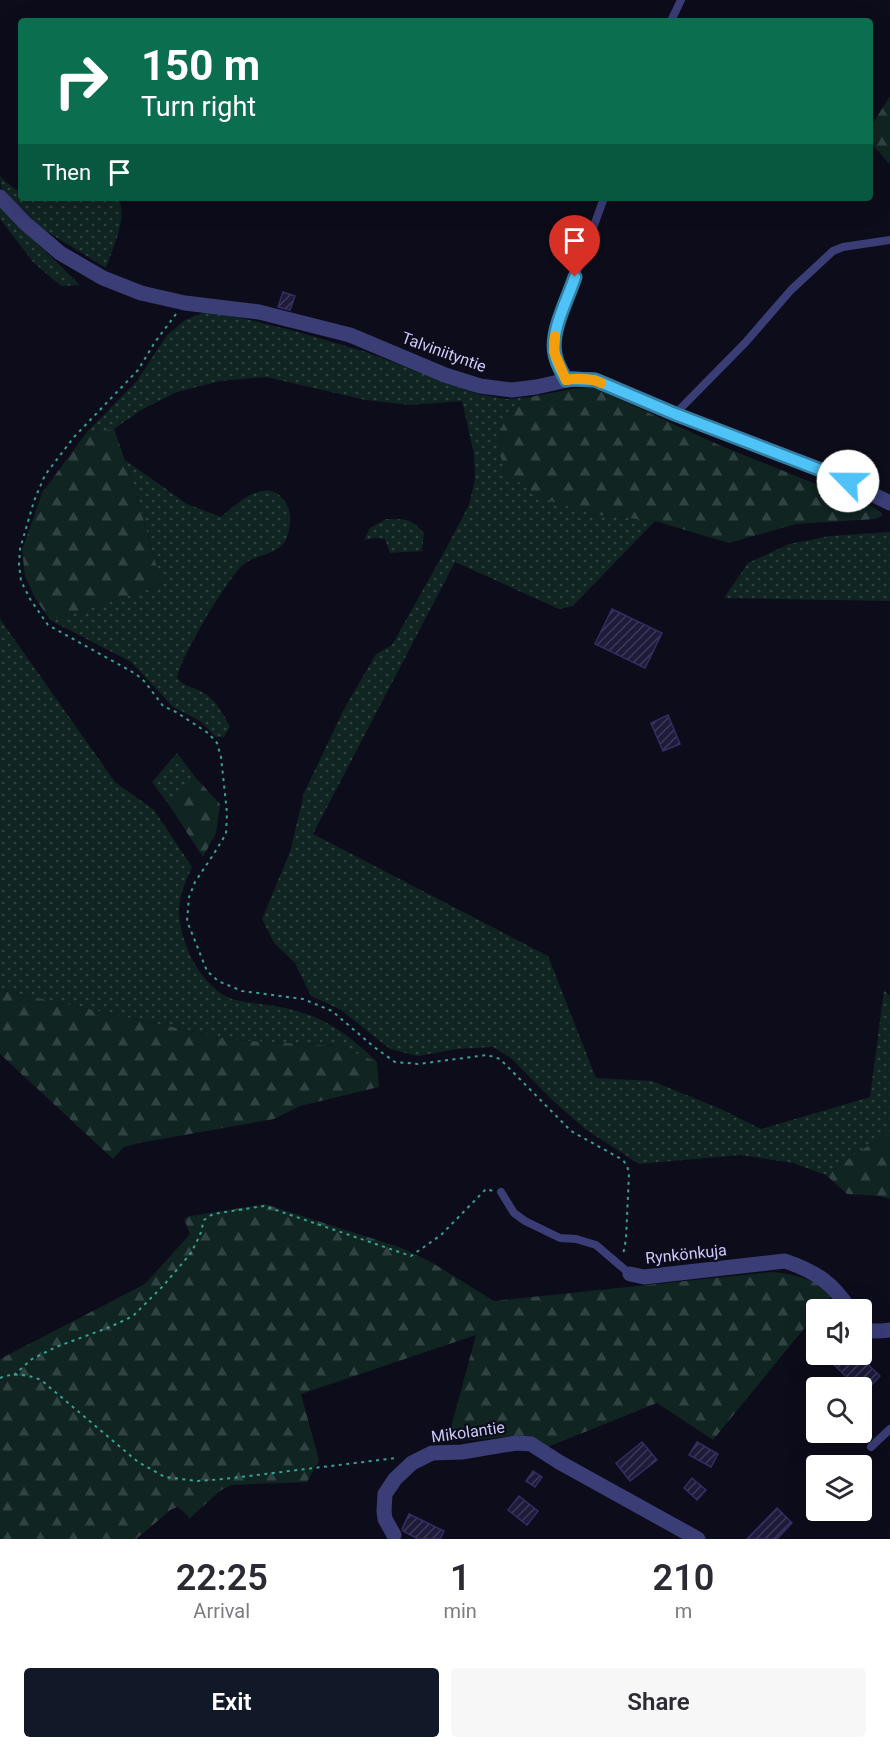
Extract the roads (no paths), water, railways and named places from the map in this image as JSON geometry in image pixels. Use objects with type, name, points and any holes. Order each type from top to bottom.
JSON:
[{"type":"street","name":"Talviniityntie","points":[[0,196],[25,223],[60,253],[94,273],[141,293],[185,303],[259,312],[350,335],[445,375],[480,386],[512,390],[572,379],[595,380],[675,414],[831,474],[890,503]]},
{"type":"street","name":"Rynkönkuja","points":[[626,1271],[644,1277],[785,1261],[804,1268],[825,1281],[843,1299]]},
{"type":"street","points":[[872,1331],[890,1330]]},
{"type":"street","name":"Mikolantie","points":[[394,1535],[385,1520],[385,1494],[395,1479],[412,1463],[432,1454],[462,1452],[516,1443],[531,1444],[559,1462],[698,1539]]},
{"type":"lane","points":[[672,18],[681,0]]},
{"type":"lane","points":[[566,380],[554,352],[555,332],[603,201]]},
{"type":"lane","points":[[675,414],[745,343],[791,290],[833,251],[843,247],[890,240]]},
{"type":"lane","name":"Rynkönkuja","points":[[501,1192],[514,1213],[525,1221],[560,1238],[576,1239],[596,1245],[626,1271]]},
{"type":"lane","points":[[871,1447],[890,1429]]}]
